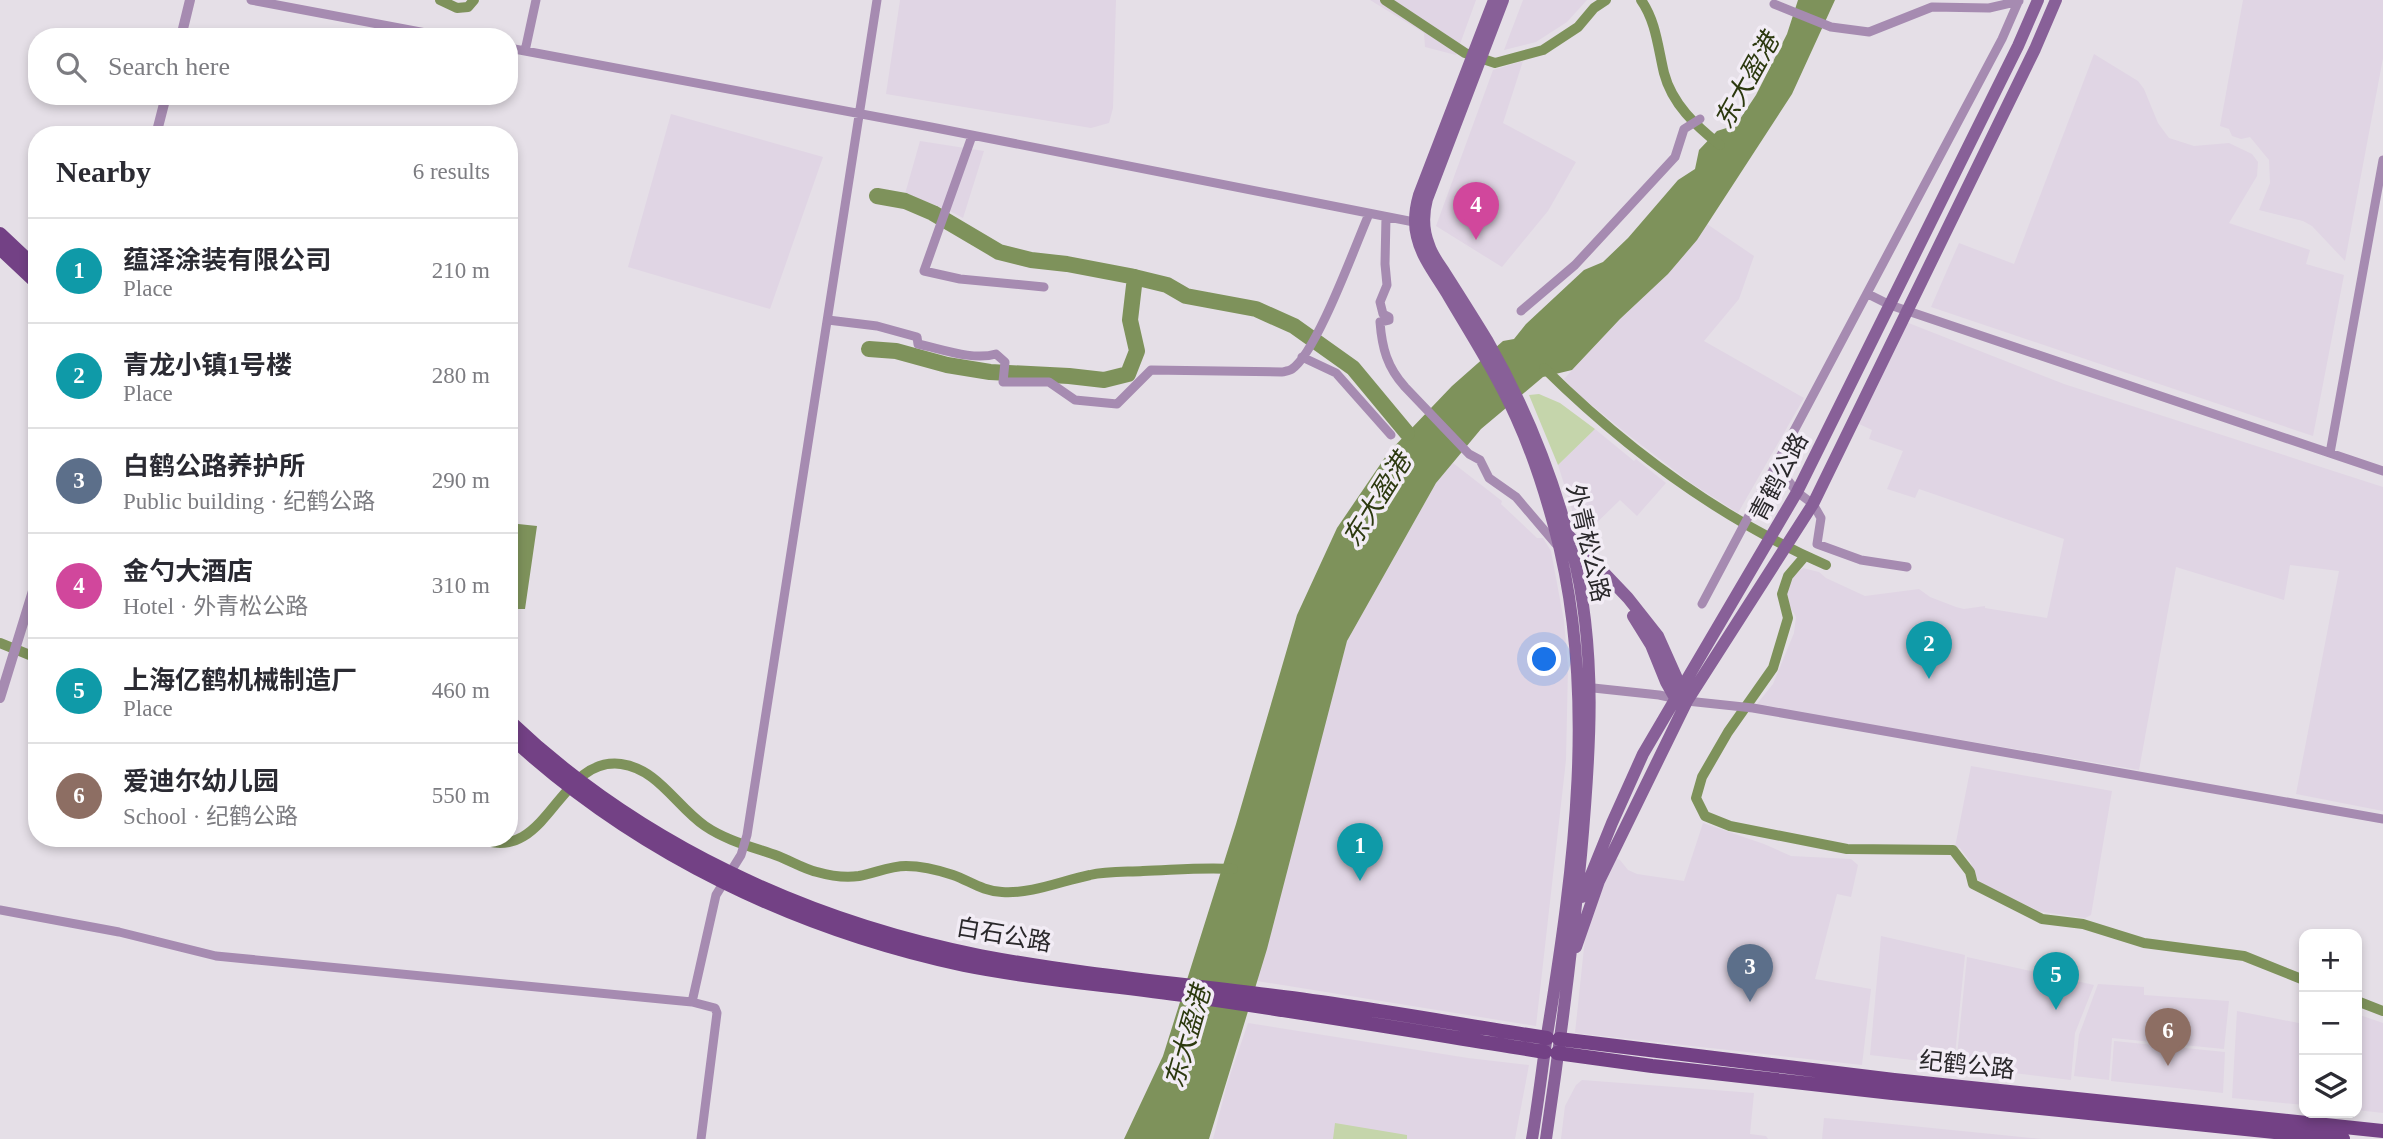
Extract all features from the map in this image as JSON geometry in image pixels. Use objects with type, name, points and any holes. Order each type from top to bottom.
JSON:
[{"type":"main road","name":"外青松公路","points":[[1477,57],[1494,0]]},
{"type":"main road","name":"外青松公路","points":[[1503,0],[1419,195],[1419,223],[1422,252],[1479,338],[1521,415],[1554,488],[1562,534],[1584,620],[1588,755],[1575,920],[1563,970]]},
{"type":"main road","name":"青鹤公路","points":[[1563,970],[1681,696],[1797,492],[2018,46],[2038,0]]},
{"type":"main road","name":"青鹤公路","points":[[1575,920],[1588,877],[1643,754],[1681,696],[1775,566],[1813,504],[2035,49],[2056,0]]},
{"type":"main road","points":[[0,234],[28,260]]},
{"type":"main road","points":[[0,248],[28,274]]},
{"type":"main road","points":[[1562,534],[1628,598],[1658,636],[1681,696]]},
{"type":"main road","points":[[1567,552],[1628,608],[1651,645],[1666,682],[1681,696]]},
{"type":"main road","name":"外青松公路","points":[[1532,1139],[1552,1045],[1563,970],[1584,687]]},
{"type":"main road","name":"白石公路","points":[[518,730],[557,770]]},
{"type":"main road","name":"白石公路","points":[[518,742],[638,834],[844,933],[904,951],[1002,971],[1176,989],[1552,1045]]},
{"type":"main road","name":"外青松公路","points":[[1546,1139],[1552,1045]]},
{"type":"main road","name":"纪鹤公路","points":[[1552,1045],[1894,1080],[2244,1123],[2343,1139]]},
{"type":"main road","name":"纪鹤公路","points":[[2244,1123],[2383,1131]]},
{"type":"street","points":[[183,28],[190,0]]},
{"type":"street","points":[[251,0],[400,28]]},
{"type":"street","points":[[525,51],[536,0]]},
{"type":"street","points":[[692,1002],[716,895],[741,855],[747,835],[877,0]]},
{"type":"street","points":[[1774,4],[1831,27],[1869,32],[1932,7],[1989,8],[2018,4]]},
{"type":"street","points":[[1702,604],[2003,39],[2018,4]]},
{"type":"street","points":[[518,50],[1419,223]]},
{"type":"street","points":[[158,126],[164,105]]},
{"type":"street","points":[[1521,311],[1575,265],[1675,158],[1684,129],[1700,119]]},
{"type":"street","points":[[972,136],[924,271],[972,281],[1044,287]]},
{"type":"street","points":[[2330,453],[2383,160]]},
{"type":"street","points":[[828,320],[905,332],[917,337],[918,344],[985,357],[996,354],[1005,362],[1003,382],[1049,382],[1075,400],[1117,404],[1151,370],[1282,372],[1292,369],[1318,330],[1369,214]]},
{"type":"street","points":[[1386,217],[1387,285],[1380,302],[1383,314],[1389,317],[1389,320],[1380,322],[1386,361],[1394,376],[1469,454],[1480,460],[1489,478],[1516,497],[1567,552]]},
{"type":"street","points":[[1868,294],[1889,304],[2383,471]]},
{"type":"street","points":[[1304,354],[1336,373],[1391,435]]},
{"type":"street","points":[[1776,466],[1797,492],[1813,504],[1821,518],[1818,544],[1861,560],[1907,567]]},
{"type":"street","points":[[0,698],[28,608]]},
{"type":"street","points":[[1584,687],[1681,696],[2383,819]]},
{"type":"street","points":[[0,910],[119,932],[216,956],[692,1002],[715,1008],[717,1013],[701,1139]]},
{"type":"shaded area","points":[[900,0],[1116,0],[1113,108],[1109,123],[1091,128],[886,94]]},
{"type":"shaded area","points":[[1370,0],[1476,0],[1456,55],[1425,47],[1424,33]]},
{"type":"shaded area","points":[[1523,0],[1587,0],[1567,22],[1536,42],[1504,50]]},
{"type":"shaded area","points":[[2243,0],[2383,0],[2383,58],[2345,261],[2312,226],[2303,221],[2259,210],[2270,183],[2269,160],[2250,137],[2241,139],[2232,136],[2229,129],[2220,126]]},
{"type":"shaded area","points":[[2094,54],[2138,81],[2158,123],[2169,138],[2194,146],[2229,143],[2252,154],[2258,162],[2257,176],[2229,223],[2310,250],[2306,264],[2344,275],[2313,436],[1931,307],[1959,243],[2014,264]]},
{"type":"shaded area","points":[[1523,61],[1503,123],[1576,162],[1548,211],[1502,267],[1436,226],[1493,70]]},
{"type":"shaded area","points":[[671,114],[823,157],[770,309],[628,267]]},
{"type":"shaded area","points":[[920,141],[984,151],[963,218],[905,194]]},
{"type":"shaded area","points":[[1707,224],[1754,256],[1739,299],[1704,341],[1804,398],[1738,513],[1691,483],[1627,434],[1564,379],[1620,319],[1668,274]]},
{"type":"shaded area","points":[[1906,322],[2064,384],[2383,487],[2383,811],[2296,794],[2339,571],[2290,565],[2284,600],[2176,567],[2139,770],[1756,705],[1773,684],[1794,633],[1796,617],[1784,596],[1790,579],[1803,568],[1819,572],[1865,596],[1919,589],[1930,597],[1964,609],[1985,606],[2047,618],[2064,539],[1919,489],[1915,498],[1887,489],[1903,451],[1869,439],[1872,430],[1857,423]]},
{"type":"shaded area","points":[[1539,394],[1560,403],[1595,429],[1558,465],[1529,395]]},
{"type":"shaded area","points":[[1595,429],[1666,483],[1637,516],[1620,500],[1581,538],[1558,465]]},
{"type":"shaded area","points":[[1453,463],[1502,501],[1501,504],[1537,538],[1543,538],[1551,551],[1564,621],[1568,667],[1566,760],[1536,1026],[1257,981],[1347,641],[1436,483]]},
{"type":"shaded area","points":[[1971,766],[2112,791],[2091,915],[2085,918],[2036,911],[1989,889],[1977,879],[1971,863],[1960,848],[1955,847]]},
{"type":"shaded area","points":[[1703,823],[1791,856],[1851,859],[1858,865],[1851,897],[1837,894],[1815,979],[1871,989],[1862,1065],[1575,1033],[1586,929],[1615,858],[1637,874],[1684,881]]},
{"type":"shaded area","points":[[1881,936],[1965,955],[1954,1065],[1870,1055]]},
{"type":"shaded area","points":[[1967,957],[2094,985],[2075,1033],[2071,1080],[1956,1066]]},
{"type":"shaded area","points":[[2098,984],[2144,987],[2144,995],[2229,1001],[2224,1049],[2112,1038],[2109,1080],[2074,1076],[2079,1035]]},
{"type":"shaded area","points":[[2237,1011],[2299,1023],[2299,1105],[2232,1098]]},
{"type":"shaded area","points":[[2362,1016],[2383,1023],[2383,1113],[2362,1111]]},
{"type":"shaded area","points":[[1248,1023],[1529,1065],[1515,1139],[1213,1139],[1227,1084]]},
{"type":"shaded area","points":[[2114,1041],[2225,1052],[2223,1093],[2111,1081]]},
{"type":"shaded area","points":[[1582,1080],[1754,1093],[1750,1134],[1766,1136],[1768,1139],[1561,1139],[1565,1106],[1576,1085]]},
{"type":"shaded area","points":[[1824,1118],[1872,1122],[2042,1139],[1822,1139]]},
{"type":"shaded area","points":[[1335,1123],[1407,1135],[1407,1139],[1333,1139]]},
{"type":"water","name":"东大盈港","points":[[1798,0],[1835,0],[1792,94],[1697,240],[1668,274],[1620,319],[1572,370],[1543,377],[1481,429],[1436,483],[1347,641],[1267,949],[1209,1139],[1124,1139],[1163,1056],[1236,824],[1297,615],[1337,528],[1388,453],[1452,386],[1503,341],[1514,339],[1526,324],[1584,270],[1603,262],[1628,238],[1678,180],[1695,169],[1699,150],[1717,131],[1736,125],[1756,95],[1787,34]]},
{"type":"water","points":[[518,524],[537,526],[525,609],[518,609]]},
{"type":"waterway","points":[[440,0],[457,8],[468,7],[474,0]]},
{"type":"waterway","points":[[1385,0],[1465,53],[1495,63],[1543,50],[1578,27],[1594,8],[1606,0]]},
{"type":"waterway","name":"东大盈港","points":[[1641,0],[1653,26],[1664,73],[1673,95],[1694,122],[1720,145]]},
{"type":"waterway","points":[[877,196],[905,201],[933,213],[999,252],[1031,260],[1130,276],[1167,285],[1186,296],[1256,309],[1294,326],[1353,368],[1407,433]]},
{"type":"waterway","points":[[869,349],[896,351],[947,365],[990,372],[1104,380],[1128,374],[1137,351],[1130,320],[1135,277]]},
{"type":"waterway","points":[[1544,368],[1607,426],[1676,479],[1749,526],[1826,565]]},
{"type":"waterway","points":[[1805,556],[1788,576],[1782,594],[1788,618],[1773,668],[1728,732],[1702,777],[1696,798],[1705,816],[1730,826],[1847,849],[1953,850],[1970,872],[1973,884],[2042,919],[2083,924],[2144,943],[2244,956],[2299,978]]},
{"type":"waterway","points":[[0,643],[28,654]]},
{"type":"waterway","points":[[518,839],[537,826],[581,776],[599,766],[621,764],[646,773],[713,831],[807,869],[833,876],[854,877],[894,867],[918,867],[953,875],[988,890],[1013,892],[1103,873],[1233,869]]},
{"type":"waterway","points":[[2362,1003],[2383,1011]]},
{"type":"place","name":"金勺大酒店","points":[[1476,240]]},
{"type":"place","name":"青龙小镇1号楼","points":[[1929,679]]},
{"type":"place","name":"蕴泽涂装有限公司","points":[[1360,881]]},
{"type":"place","name":"白鹤公路养护所","points":[[1750,1002]]},
{"type":"place","name":"上海亿鹤机械制造厂","points":[[2056,1010]]},
{"type":"place","name":"爱迪尔幼儿园","points":[[2168,1066]]}]
